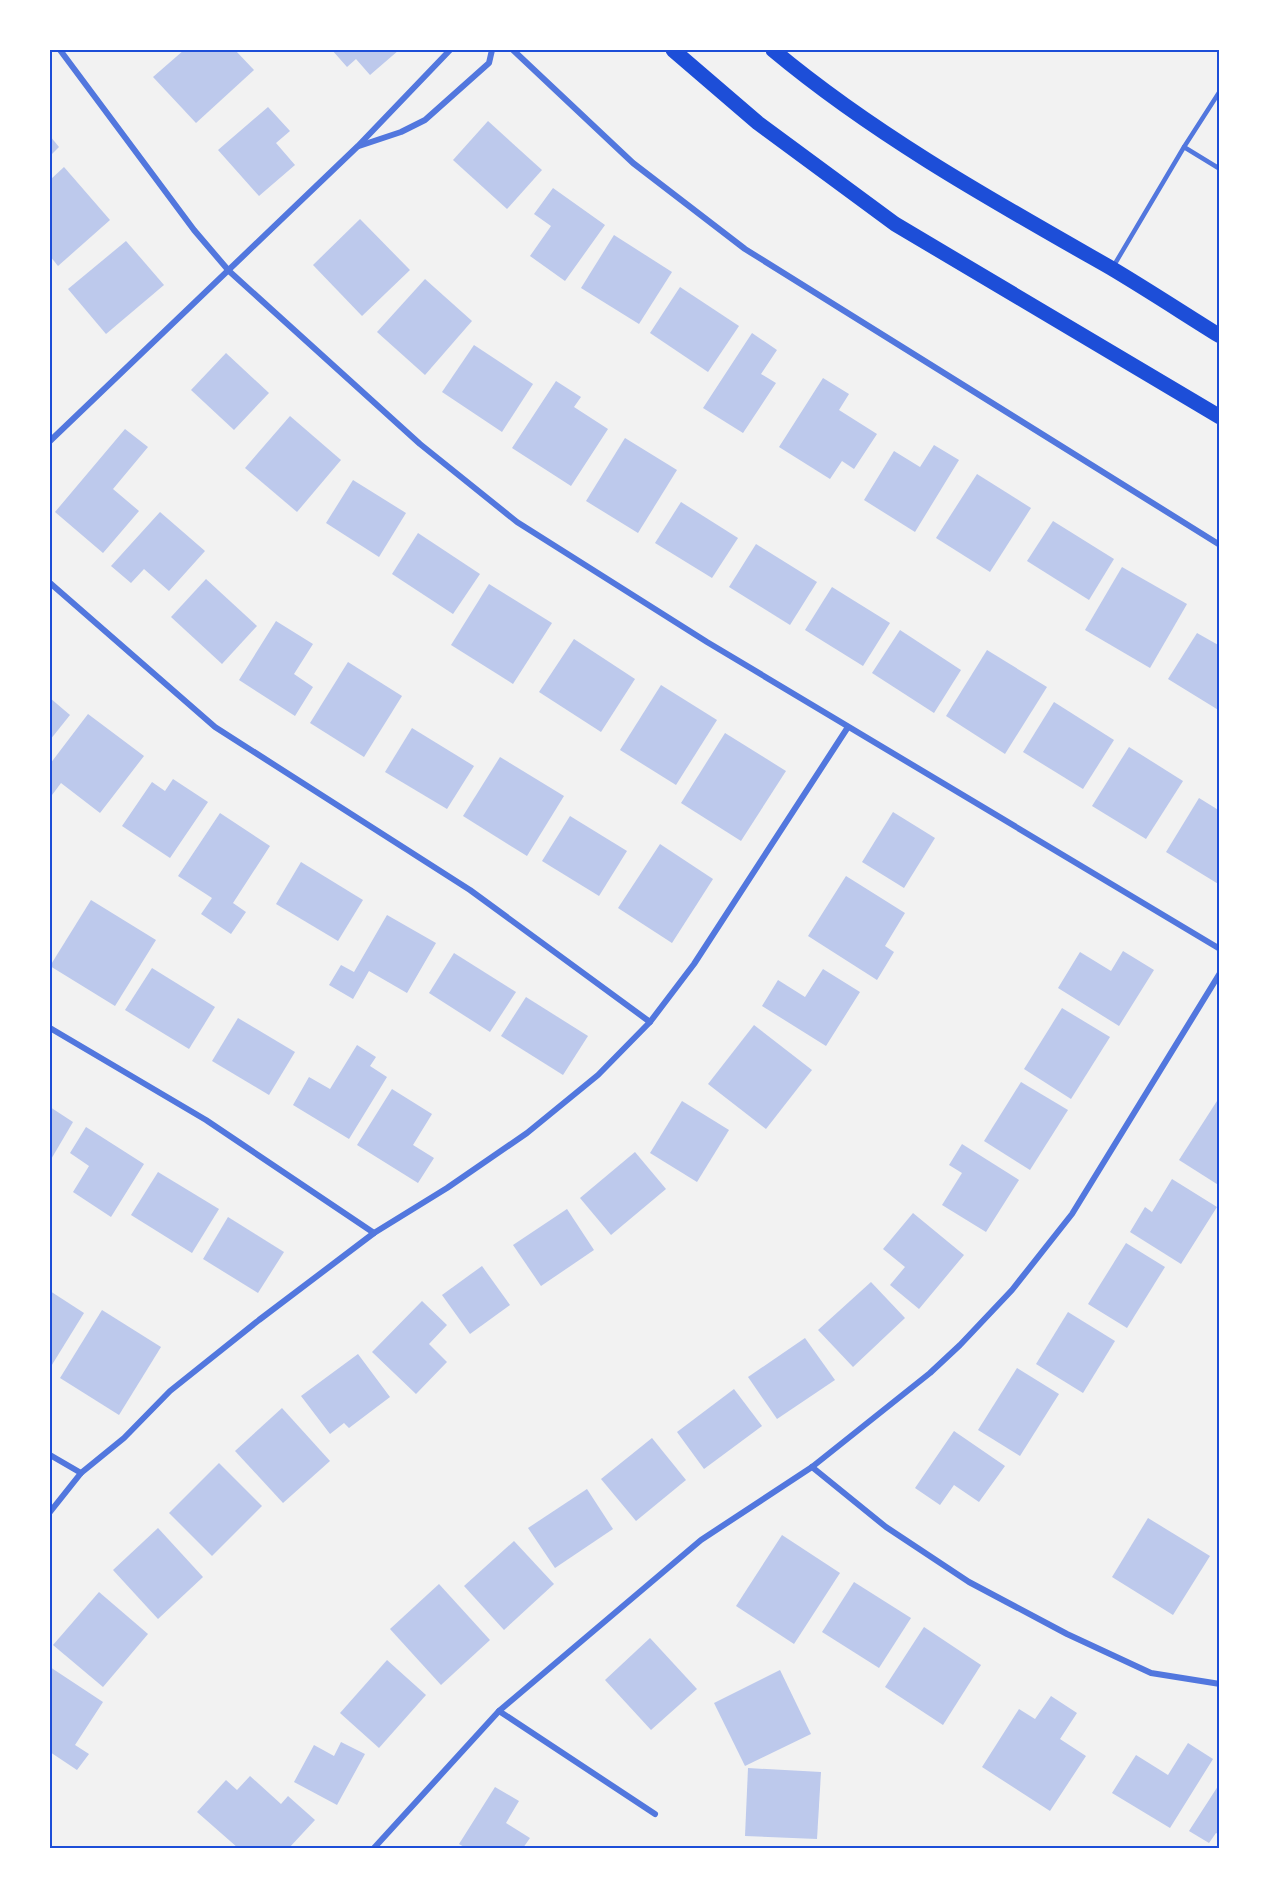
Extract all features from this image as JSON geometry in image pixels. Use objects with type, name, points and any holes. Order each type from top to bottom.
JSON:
[{"type":"main road","points":[[672,50],[758,123],[895,224],[1220,417]]},
{"type":"main road","points":[[773,50],[913,152],[1014,215],[1112,269],[1220,336]]},
{"type":"street","points":[[60,50],[194,230],[229,271],[420,444],[517,522],[707,642],[1220,949]]},
{"type":"street","points":[[50,441],[358,146],[450,50]]},
{"type":"street","points":[[358,146],[401,132],[425,120],[489,63],[492,50]]},
{"type":"street","points":[[513,50],[633,163],[745,249],[1220,545]]},
{"type":"street","points":[[50,583],[215,727],[470,890],[650,1022]]},
{"type":"street","points":[[50,1512],[81,1473],[124,1438],[171,1391],[374,1233],[447,1188],[527,1132],[598,1076],[650,1022],[694,964],[848,726]]},
{"type":"street","points":[[374,1848],[499,1711],[701,1540],[812,1467],[930,1373],[960,1345],[1012,1290],[1072,1214],[1220,973]]},
{"type":"street","points":[[50,1028],[206,1120],[374,1233]]},
{"type":"street","points":[[50,1455],[81,1473]]},
{"type":"street","points":[[812,1467],[886,1527],[969,1582],[1057,1629],[1151,1673],[1220,1684]]},
{"type":"street","points":[[499,1711],[655,1814]]},
{"type":"lane","points":[[1112,269],[1220,91]]},
{"type":"lane","points":[[1184,147],[1220,169]]},
{"type":"building","points":[[184,50],[235,50],[254,70],[196,123],[153,77]]},
{"type":"building","points":[[332,50],[399,50],[370,75],[356,59],[347,67]]},
{"type":"building","points":[[268,107],[290,131],[276,143],[295,165],[259,196],[218,150]]},
{"type":"building","points":[[488,121],[542,170],[507,209],[453,160]]},
{"type":"building","points":[[50,136],[59,147],[50,156]]},
{"type":"building","points":[[64,167],[110,220],[58,266],[50,256],[50,180]]},
{"type":"building","points":[[553,188],[605,225],[565,281],[530,256],[551,226],[534,214]]},
{"type":"building","points":[[360,219],[410,270],[362,316],[313,265]]},
{"type":"building","points":[[614,235],[672,272],[639,324],[581,288]]},
{"type":"building","points":[[126,241],[164,285],[106,334],[68,289]]},
{"type":"building","points":[[425,279],[472,321],[425,375],[377,332]]},
{"type":"building","points":[[680,287],[739,326],[708,372],[650,333]]},
{"type":"building","points":[[752,333],[777,350],[761,374],[776,383],[743,433],[703,408]]},
{"type":"building","points":[[474,345],[533,384],[502,432],[442,392]]},
{"type":"building","points":[[226,353],[269,393],[234,430],[191,390]]},
{"type":"building","points":[[823,378],[849,394],[839,410],[877,434],[854,469],[842,461],[830,479],[779,447]]},
{"type":"building","points":[[556,381],[581,397],[574,407],[608,429],[571,486],[512,448]]},
{"type":"building","points":[[290,416],[341,460],[297,512],[245,468]]},
{"type":"building","points":[[125,429],[148,447],[113,489],[139,511],[103,553],[55,512]]},
{"type":"building","points":[[625,438],[677,470],[638,533],[586,501]]},
{"type":"building","points":[[934,445],[959,460],[915,532],[864,500],[894,451],[920,467]]},
{"type":"building","points":[[977,474],[1031,508],[990,572],[936,538]]},
{"type":"building","points":[[353,480],[406,513],[379,557],[326,523]]},
{"type":"building","points":[[681,502],[738,538],[712,578],[655,543]]},
{"type":"building","points":[[160,512],[205,551],[169,591],[144,569],[131,583],[111,566]]},
{"type":"building","points":[[1053,521],[1114,559],[1089,600],[1027,561]]},
{"type":"building","points":[[418,533],[480,574],[453,614],[392,574]]},
{"type":"building","points":[[756,544],[817,582],[790,625],[729,587]]},
{"type":"building","points":[[1122,567],[1187,604],[1150,668],[1085,630]]},
{"type":"building","points":[[206,579],[257,626],[222,664],[171,617]]},
{"type":"building","points":[[489,584],[552,623],[513,684],[451,645]]},
{"type":"building","points":[[832,587],[890,623],[863,666],[805,630]]},
{"type":"building","points":[[276,621],[313,644],[294,674],[313,687],[295,716],[239,680]]},
{"type":"building","points":[[900,630],[961,670],[934,713],[872,673]]},
{"type":"building","points":[[1197,633],[1220,646],[1220,711],[1168,679]]},
{"type":"building","points":[[574,639],[635,679],[601,732],[539,692]]},
{"type":"building","points":[[987,650],[1047,687],[1005,754],[946,716]]},
{"type":"building","points":[[348,662],[402,696],[364,757],[310,723]]},
{"type":"building","points":[[661,685],[717,720],[676,785],[620,750]]},
{"type":"building","points":[[50,698],[70,715],[50,740]]},
{"type":"building","points":[[1054,702],[1114,740],[1083,789],[1023,752]]},
{"type":"building","points":[[88,714],[144,756],[100,813],[61,783],[52,795],[50,793],[50,764]]},
{"type":"building","points":[[412,728],[474,766],[447,809],[385,772]]},
{"type":"building","points":[[725,733],[786,771],[741,841],[681,803]]},
{"type":"building","points":[[1129,747],[1183,781],[1146,839],[1092,806]]},
{"type":"building","points":[[500,757],[564,796],[527,856],[463,816]]},
{"type":"building","points":[[173,779],[208,802],[170,858],[122,826],[152,782],[165,791]]},
{"type":"building","points":[[1199,798],[1220,811],[1220,885],[1166,852]]},
{"type":"building","points":[[893,812],[935,838],[904,888],[862,862]]},
{"type":"building","points":[[220,813],[270,846],[233,903],[246,912],[231,934],[201,914],[212,898],[178,876]]},
{"type":"building","points":[[570,816],[627,851],[599,896],[542,861]]},
{"type":"building","points":[[660,844],[713,879],[672,943],[618,908]]},
{"type":"building","points":[[301,862],[363,900],[338,941],[276,904]]},
{"type":"building","points":[[846,876],[905,913],[885,946],[894,952],[877,980],[808,936]]},
{"type":"building","points":[[91,900],[156,940],[115,1006],[50,966]]},
{"type":"building","points":[[387,915],[436,943],[407,993],[369,971],[353,999],[329,985],[341,965],[354,972]]},
{"type":"building","points":[[1123,951],[1154,970],[1119,1026],[1058,988],[1080,952],[1111,971]]},
{"type":"building","points":[[454,953],[516,992],[490,1032],[429,993]]},
{"type":"building","points":[[152,968],[215,1007],[189,1049],[125,1010]]},
{"type":"building","points":[[823,969],[860,992],[826,1046],[762,1006],[778,980],[805,997]]},
{"type":"building","points":[[526,997],[588,1036],[563,1075],[501,1036]]},
{"type":"building","points":[[1062,1008],[1110,1037],[1071,1099],[1024,1069]]},
{"type":"building","points":[[238,1018],[295,1052],[269,1095],[212,1061]]},
{"type":"building","points":[[754,1025],[812,1070],[766,1129],[708,1084]]},
{"type":"building","points":[[357,1045],[376,1057],[370,1066],[387,1077],[349,1139],[293,1105],[309,1077],[330,1089]]},
{"type":"building","points":[[1021,1082],[1068,1110],[1030,1170],[984,1141]]},
{"type":"building","points":[[392,1089],[432,1114],[413,1145],[434,1158],[418,1183],[357,1145]]},
{"type":"building","points":[[682,1101],[729,1130],[697,1182],[650,1153]]},
{"type":"building","points":[[1217,1101],[1220,1102],[1220,1186],[1179,1160]]},
{"type":"building","points":[[50,1107],[73,1122],[50,1161]]},
{"type":"building","points":[[86,1127],[144,1164],[111,1217],[73,1192],[89,1166],[70,1153]]},
{"type":"building","points":[[962,1144],[1019,1180],[986,1232],[942,1205],[962,1173],[949,1165]]},
{"type":"building","points":[[635,1152],[666,1189],[611,1235],[580,1198]]},
{"type":"building","points":[[158,1172],[219,1209],[192,1253],[131,1215]]},
{"type":"building","points":[[1172,1179],[1217,1207],[1181,1264],[1130,1232],[1145,1207],[1152,1212]]},
{"type":"building","points":[[567,1209],[594,1250],[541,1286],[513,1245]]},
{"type":"building","points":[[913,1213],[964,1255],[919,1309],[890,1285],[905,1267],[883,1249]]},
{"type":"building","points":[[228,1217],[284,1252],[258,1293],[203,1259]]},
{"type":"building","points":[[1126,1243],[1165,1267],[1127,1328],[1088,1304]]},
{"type":"building","points":[[482,1266],[510,1305],[470,1334],[442,1295]]},
{"type":"building","points":[[871,1282],[905,1318],[853,1367],[818,1330]]},
{"type":"building","points":[[50,1291],[84,1313],[50,1368]]},
{"type":"building","points":[[422,1301],[447,1325],[429,1344],[447,1362],[416,1394],[372,1352]]},
{"type":"building","points":[[102,1310],[161,1347],[119,1415],[60,1378]]},
{"type":"building","points":[[1068,1312],[1115,1341],[1083,1393],[1036,1364]]},
{"type":"building","points":[[805,1338],[835,1380],[777,1419],[748,1377]]},
{"type":"building","points":[[358,1354],[390,1397],[349,1428],[344,1423],[330,1434],[301,1396]]},
{"type":"building","points":[[1017,1368],[1059,1394],[1020,1456],[978,1430]]},
{"type":"building","points":[[734,1389],[762,1426],[704,1469],[677,1432]]},
{"type":"building","points":[[282,1408],[330,1461],[283,1503],[235,1451]]},
{"type":"building","points":[[954,1431],[1005,1466],[979,1502],[954,1485],[940,1505],[915,1488]]},
{"type":"building","points":[[652,1438],[686,1480],[636,1521],[601,1479]]},
{"type":"building","points":[[219,1463],[262,1506],[212,1556],[169,1513]]},
{"type":"building","points":[[587,1489],[613,1529],[555,1568],[528,1528]]},
{"type":"building","points":[[1148,1518],[1210,1556],[1173,1615],[1112,1577]]},
{"type":"building","points":[[158,1528],[203,1577],[158,1619],[113,1570]]},
{"type":"building","points":[[782,1535],[840,1573],[794,1644],[736,1606]]},
{"type":"building","points":[[514,1541],[554,1584],[504,1630],[464,1586]]},
{"type":"building","points":[[854,1582],[911,1618],[879,1668],[822,1632]]},
{"type":"building","points":[[439,1584],[490,1640],[441,1685],[390,1629]]},
{"type":"building","points":[[99,1592],[148,1634],[103,1687],[53,1645]]},
{"type":"building","points":[[924,1627],[981,1665],[943,1725],[885,1687]]},
{"type":"building","points":[[650,1638],[697,1689],[651,1730],[605,1680]]},
{"type":"building","points":[[387,1660],[426,1695],[379,1748],[340,1713]]},
{"type":"building","points":[[50,1667],[103,1702],[75,1745],[89,1754],[77,1770],[50,1752]]},
{"type":"building","points":[[780,1670],[811,1734],[745,1766],[714,1703]]},
{"type":"building","points":[[1051,1696],[1077,1713],[1060,1739],[1086,1756],[1050,1811],[982,1767],[1019,1709],[1035,1719]]},
{"type":"building","points":[[341,1742],[365,1754],[337,1805],[294,1782],[314,1745],[334,1756]]},
{"type":"building","points":[[1188,1743],[1213,1759],[1170,1828],[1112,1793],[1136,1755],[1168,1775]]},
{"type":"building","points":[[748,1768],[821,1772],[817,1839],[745,1836]]},
{"type":"building","points":[[250,1776],[281,1804],[288,1796],[315,1820],[289,1848],[238,1848],[197,1812],[226,1780],[237,1790]]},
{"type":"building","points":[[1220,1783],[1220,1835],[1216,1833],[1209,1843],[1189,1831]]},
{"type":"building","points":[[495,1787],[519,1801],[506,1823],[530,1838],[523,1848],[466,1848],[459,1844]]}]
